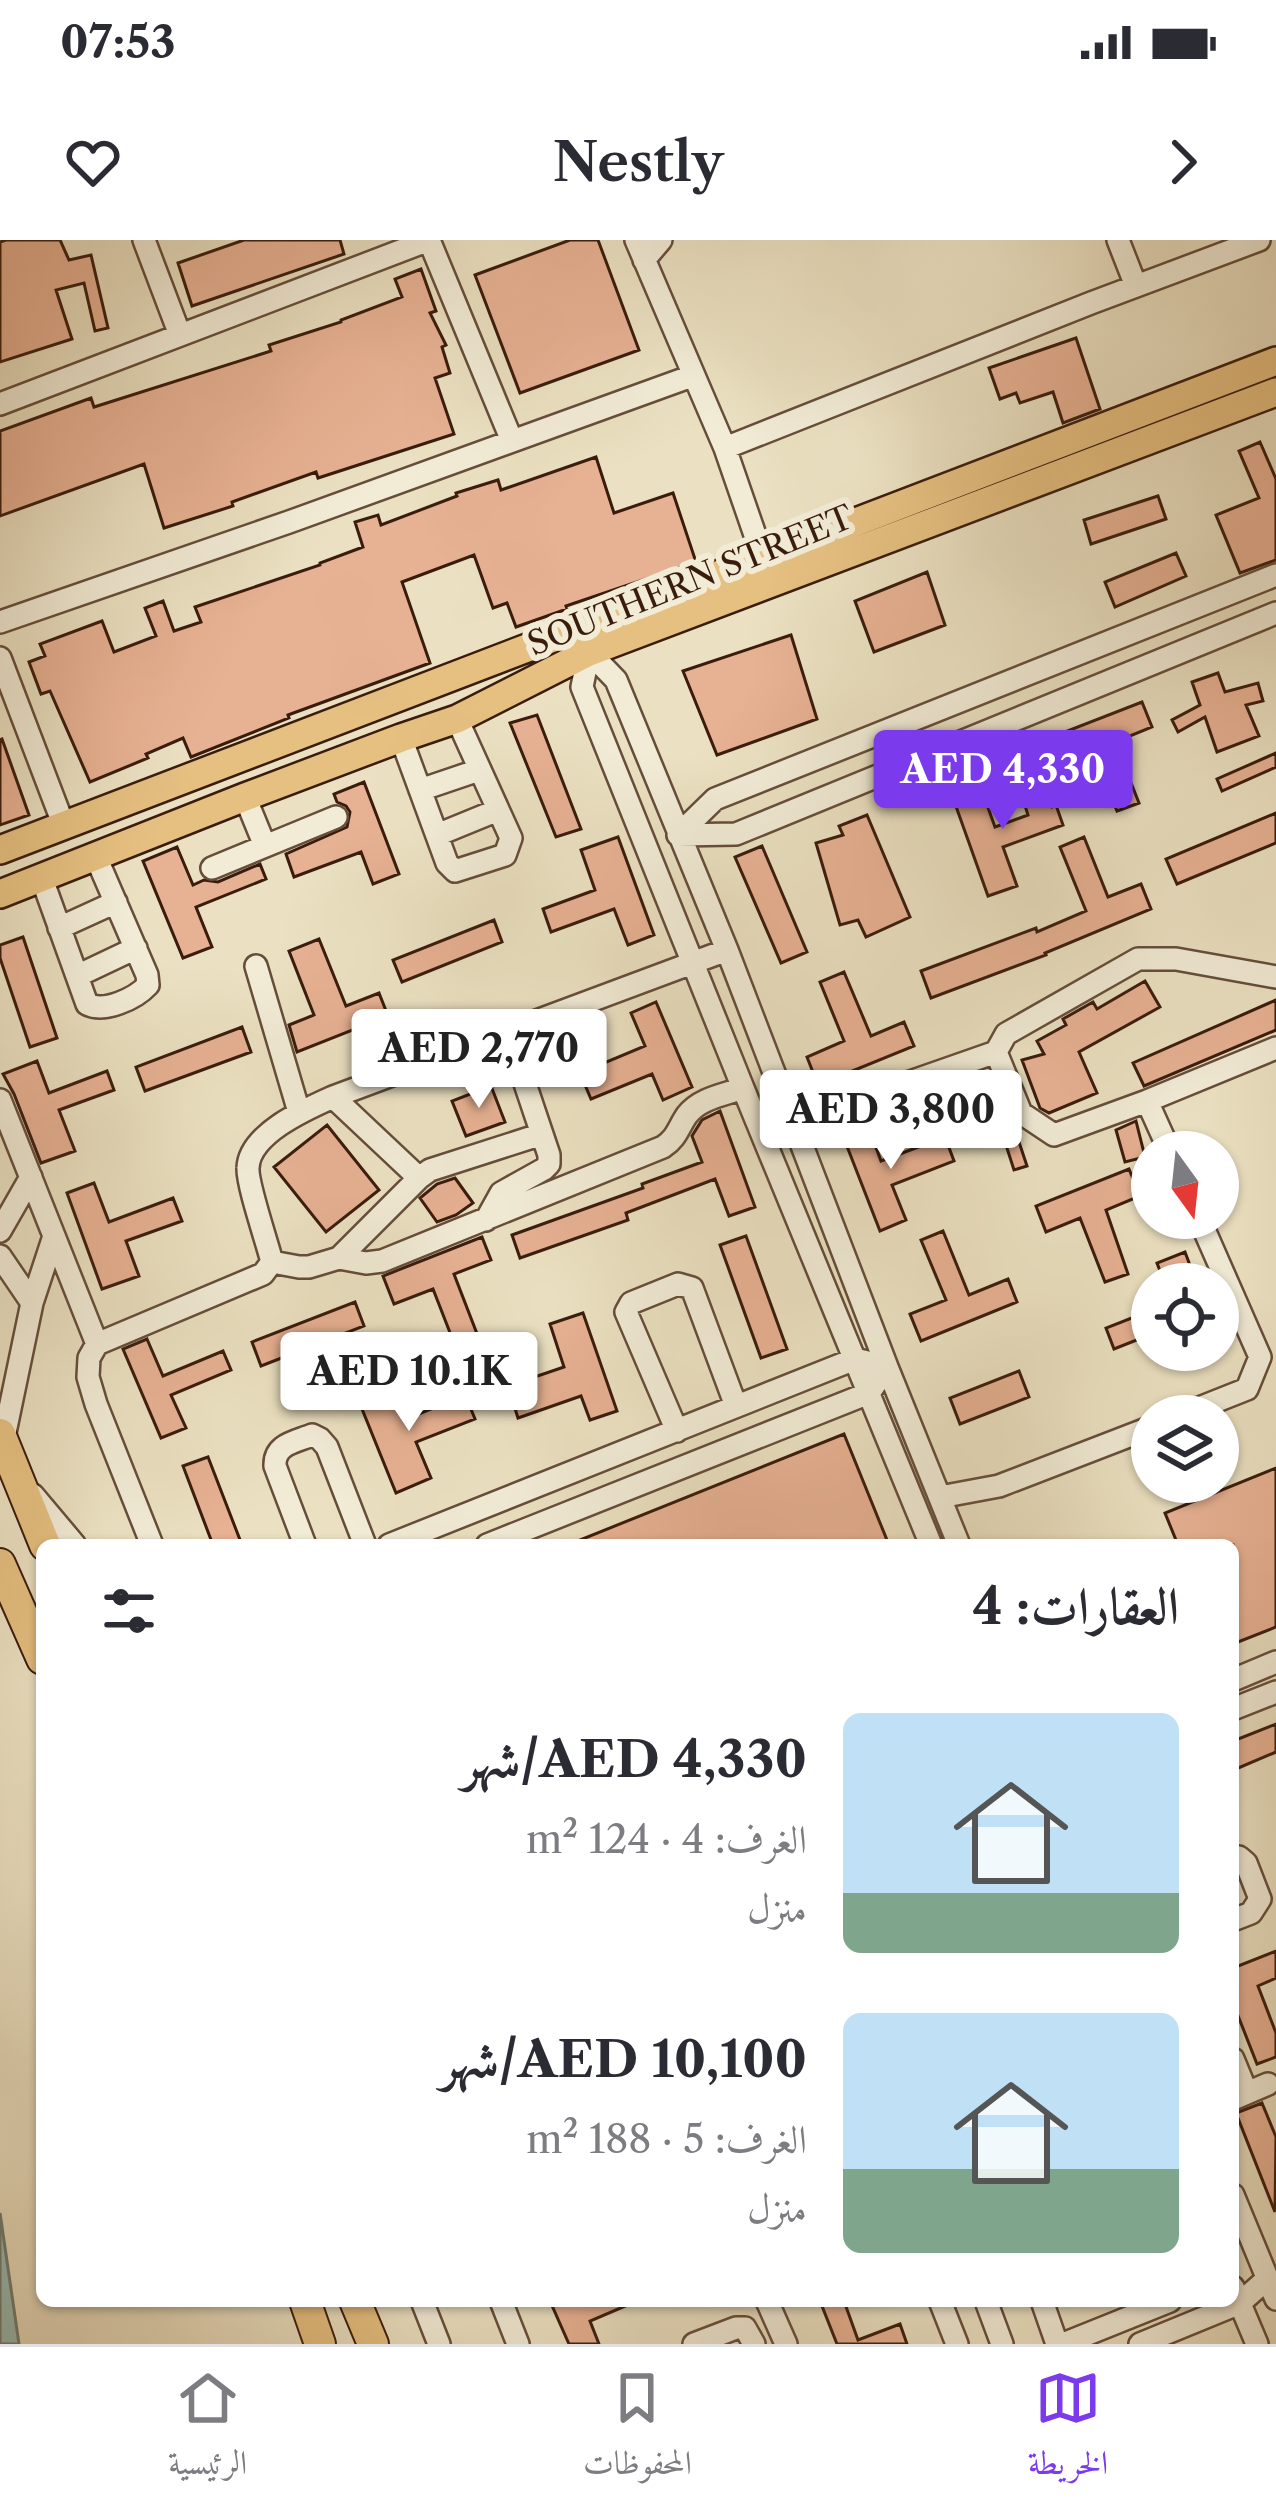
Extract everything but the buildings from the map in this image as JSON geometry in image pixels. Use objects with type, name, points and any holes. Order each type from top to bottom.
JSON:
[{"type":"highway","points":[[2,1438],[43,1539]]},
{"type":"highway","points":[[0,1564],[36,1645]]},
{"type":"highway","points":[[307,2307],[320,2344]]},
{"type":"highway","points":[[358,2307],[373,2344]]},
{"type":"main road","name":"SOUTHERN STREET","points":[[0,850],[1276,361]]},
{"type":"main road","name":"SOUTHERN STREET","points":[[0,894],[457,719],[589,652],[1276,392]]},
{"type":"street","points":[[144,240],[180,335]]},
{"type":"street","points":[[0,404],[429,240],[512,441]]},
{"type":"street","points":[[661,240],[640,250],[725,448],[763,558]]},
{"type":"street","points":[[1118,240],[1136,286]]},
{"type":"street","points":[[725,448],[1259,240]]},
{"type":"street","points":[[0,622],[692,376]]},
{"type":"street","points":[[678,835],[715,799],[1276,574]]},
{"type":"street","points":[[678,835],[736,834],[1276,613]]},
{"type":"street","points":[[589,652],[616,680],[727,950],[957,1539]]},
{"type":"street","points":[[589,652],[583,687],[929,1539]]},
{"type":"street","points":[[0,658],[64,826]]},
{"type":"street","points":[[400,738],[447,863],[455,871],[505,855],[511,838],[457,719]]},
{"type":"street","points":[[420,790],[479,770]]},
{"type":"street","points":[[245,797],[265,846]]},
{"type":"street","points":[[437,835],[498,810]]},
{"type":"street","points":[[212,868],[336,817]]},
{"type":"street","points":[[42,879],[87,1004],[102,1008],[142,992],[148,985],[147,975],[96,857]]},
{"type":"street","points":[[59,928],[116,902]]},
{"type":"street","points":[[77,976],[136,948]]},
{"type":"street","points":[[272,1262],[247,1169],[262,1140],[299,1112],[727,950]]},
{"type":"street","points":[[793,1123],[996,1052],[1006,1034],[1138,958],[1176,959],[1276,977]]},
{"type":"street","points":[[256,965],[299,1112]]},
{"type":"street","points":[[485,1220],[501,1193],[549,1164],[506,1030]]},
{"type":"street","points":[[996,1052],[1021,1113],[1054,1136],[1276,1048]]},
{"type":"street","points":[[272,1262],[309,1267],[339,1258],[382,1261],[662,1147],[674,1140],[691,1110],[743,1088]]},
{"type":"street","points":[[333,1097],[419,1178]]},
{"type":"street","points":[[0,1100],[98,1344]]},
{"type":"street","points":[[1147,1101],[1161,1131]]},
{"type":"street","points":[[339,1258],[419,1178],[449,1163],[542,1134]]},
{"type":"street","points":[[0,1231],[31,1177]]},
{"type":"street","points":[[2,1438],[32,1303],[54,1236]]},
{"type":"street","points":[[1208,1239],[1260,1357],[1247,1389],[1232,1395]]},
{"type":"street","points":[[0,1256],[32,1303]]},
{"type":"street","points":[[150,1539],[96,1404],[88,1376],[89,1358],[98,1344],[263,1274],[272,1262]]},
{"type":"street","points":[[677,1430],[626,1312],[631,1304],[678,1284],[692,1288],[736,1406]]},
{"type":"street","points":[[404,1539],[855,1359],[887,1367]]},
{"type":"street","points":[[503,1539],[869,1393],[887,1367]]},
{"type":"street","points":[[303,1539],[274,1456],[279,1448],[312,1435],[327,1447],[363,1539]]},
{"type":"street","points":[[940,1497],[999,1486],[1131,1435]]},
{"type":"street","points":[[18,1477],[70,1539]]},
{"type":"street","points":[[1239,1677],[1276,1662]]},
{"type":"street","points":[[1239,1707],[1276,1692]]},
{"type":"street","points":[[1239,1857],[1260,1899],[1251,1913],[1239,1918]]},
{"type":"street","points":[[1239,2209],[1272,2289]]},
{"type":"street","points":[[1239,2279],[1272,2289]]},
{"type":"street","points":[[1239,2294],[1272,2289]]},
{"type":"street","points":[[1239,2302],[1257,2344]]},
{"type":"street","points":[[425,2307],[440,2344]]},
{"type":"street","points":[[503,2307],[518,2344]]},
{"type":"street","points":[[770,2307],[786,2344]]},
{"type":"street","points":[[942,2307],[957,2344]]},
{"type":"street","points":[[988,2307],[1002,2344]]},
{"type":"street","points":[[1045,2307],[1060,2344],[1155,2307]]},
{"type":"street","points":[[1140,2344],[1212,2307]]},
{"type":"street","points":[[694,2344],[736,2328],[745,2328],[754,2344]]},
{"type":"water","points":[[0,2213],[19,2344],[0,2344]]}]
